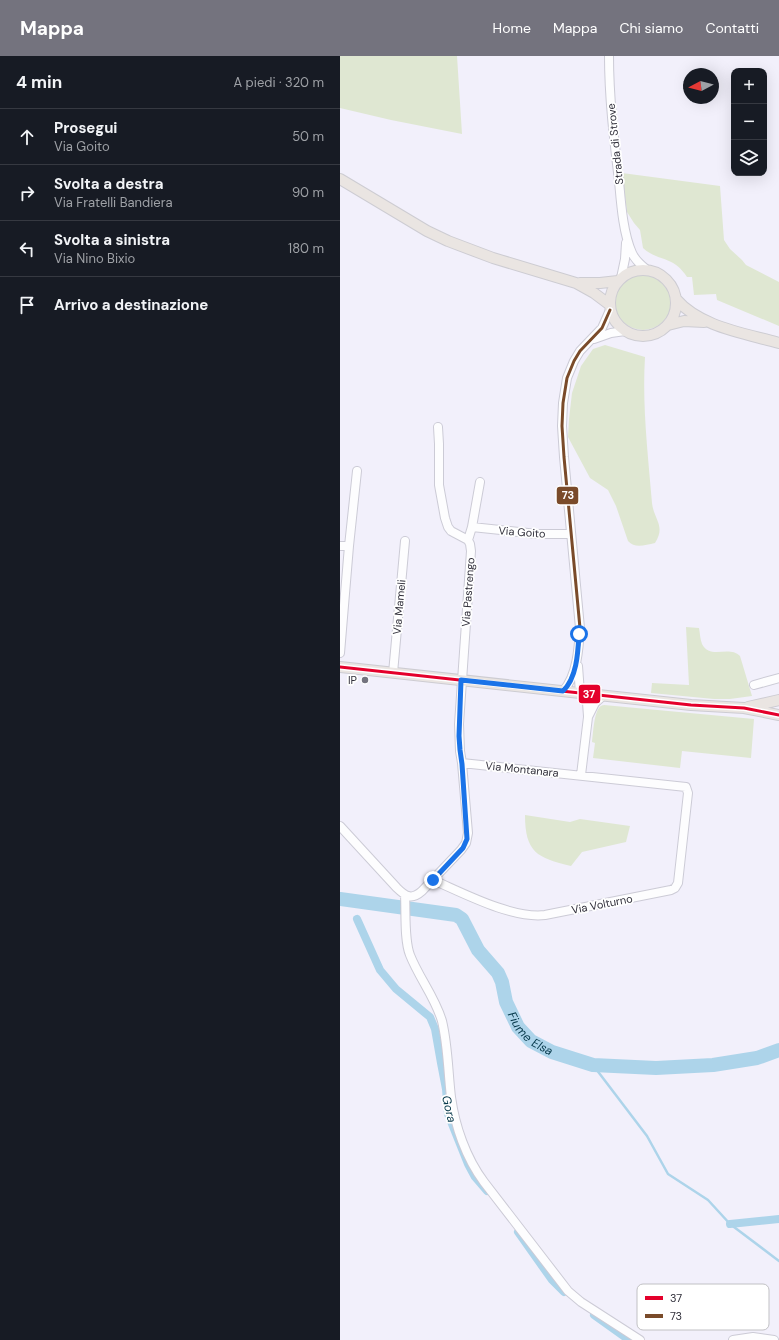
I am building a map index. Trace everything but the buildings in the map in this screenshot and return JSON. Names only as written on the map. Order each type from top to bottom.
[{"type":"main road","points":[[340,180],[448,242],[492,258],[576,283],[594,293],[610,307]]},
{"type":"main road","points":[[576,283],[600,283],[619,279],[630,272],[638,270],[646,269],[657,272],[666,278],[673,288],[676,299],[674,317],[661,331],[652,335],[634,335],[625,331],[614,319],[610,307],[612,292],[619,279]]},
{"type":"main road","points":[[676,299],[684,308],[707,322]]},
{"type":"main road","points":[[668,324],[684,321],[707,322],[779,343]]},
{"type":"main road","points":[[340,667],[710,707],[744,708],[779,715]]},
{"type":"main road","points":[[744,708],[779,700]]},
{"type":"street","name":"Strada di Strove","points":[[609,56],[615,152],[626,232],[632,252],[637,261],[646,269]]},
{"type":"street","name":"Strada di Strove","points":[[619,279],[625,259],[626,232]]},
{"type":"street","points":[[563,691],[571,680],[576,657],[580,625],[563,436],[563,402],[567,378],[572,365],[578,354],[602,328],[610,307]]},
{"type":"street","points":[[592,340],[606,334],[625,331]]},
{"type":"street","points":[[438,427],[439,489],[446,522],[451,531],[468,540]]},
{"type":"street","points":[[340,653],[357,472]]},
{"type":"street","name":"Via Pastrengo","points":[[405,895],[412,897],[416,896],[463,848],[467,839],[459,736],[461,680],[471,551],[468,540],[472,527],[480,482]]},
{"type":"street","name":"Via Goito","points":[[472,527],[537,534],[571,534]]},
{"type":"street","name":"Via Mameli","points":[[393,673],[405,541]]},
{"type":"street","points":[[340,546],[349,546]]},
{"type":"street","points":[[576,657],[580,693],[586,703],[588,716],[581,775]]},
{"type":"street","points":[[754,685],[779,678]]},
{"type":"street","points":[[588,716],[595,703],[603,696]]},
{"type":"street","name":"Via Montanara","points":[[462,764],[581,775],[683,786],[687,788]]},
{"type":"street","name":"Via Volturno","points":[[433,880],[507,910],[530,915],[544,915],[671,890],[678,884],[688,793],[687,788]]},
{"type":"street","points":[[340,826],[405,895],[410,955],[435,1000],[439,1012],[447,1049],[453,1106],[463,1140],[476,1171],[568,1291],[581,1302],[640,1340]]},
{"type":"street","points":[[733,1340],[753,1337],[774,1340]]},
{"type":"green space","points":[[340,56],[457,56],[462,134],[340,108]]},
{"type":"green space","points":[[622,173],[720,186],[724,240],[730,249],[746,265],[779,282],[779,326],[717,300],[716,294],[694,295],[692,277],[687,277],[676,265],[643,248],[640,230],[627,212]]},
{"type":"green space","points":[[643,274],[654,276],[663,282],[669,291],[671,302],[669,313],[663,322],[654,328],[643,330],[632,328],[623,322],[617,313],[615,302],[617,291],[623,282],[632,276]]},
{"type":"green space","points":[[605,345],[645,357],[644,394],[647,448],[652,503],[659,527],[658,537],[655,543],[637,546],[628,541],[616,506],[608,490],[590,478],[568,437],[572,393],[581,366],[593,349]]},
{"type":"green space","points":[[686,627],[699,628],[700,638],[705,649],[715,652],[736,653],[740,656],[752,696],[730,699],[714,699],[651,693],[652,683],[689,685]]},
{"type":"green space","points":[[604,705],[754,719],[751,758],[682,751],[680,768],[593,758],[595,743],[592,742],[595,719],[597,711]]},
{"type":"green space","points":[[525,815],[570,822],[580,819],[630,826],[626,842],[582,852],[571,866],[549,860],[535,851],[527,837]]},
{"type":"waterway","name":"Fiume Elsa","points":[[340,899],[456,915],[462,919],[478,950],[498,973],[502,982],[506,1002],[518,1027],[531,1041],[552,1052],[593,1065],[656,1068],[713,1065],[757,1058],[779,1050]]},
{"type":"waterway","name":"Gora","points":[[357,919],[380,970],[396,989],[430,1017],[435,1029],[446,1089],[448,1114],[468,1164],[475,1177],[487,1191]]},
{"type":"waterway","points":[[593,1065],[647,1136],[668,1174],[708,1200],[730,1224],[779,1261]]},
{"type":"waterway","points":[[730,1224],[779,1219]]},
{"type":"waterway","name":"Gora","points":[[518,1232],[552,1280],[564,1292]]},
{"type":"waterway","name":"Gora","points":[[594,1315],[629,1340]]},
{"type":"transit line","name":"73","points":[[563,691],[568,685],[574,670],[578,653],[580,628],[564,457],[562,426],[563,403],[567,378],[574,361],[580,351],[602,328],[610,310]]},
{"type":"transit line","name":"37","points":[[340,667],[691,705],[744,708],[779,715]]},
{"type":"place","name":"IP","points":[[365,680]]},
{"type":"route","points":[[433,880],[463,848],[466,843],[468,833],[459,736],[461,680],[563,691],[568,687],[572,677],[579,634]]}]
